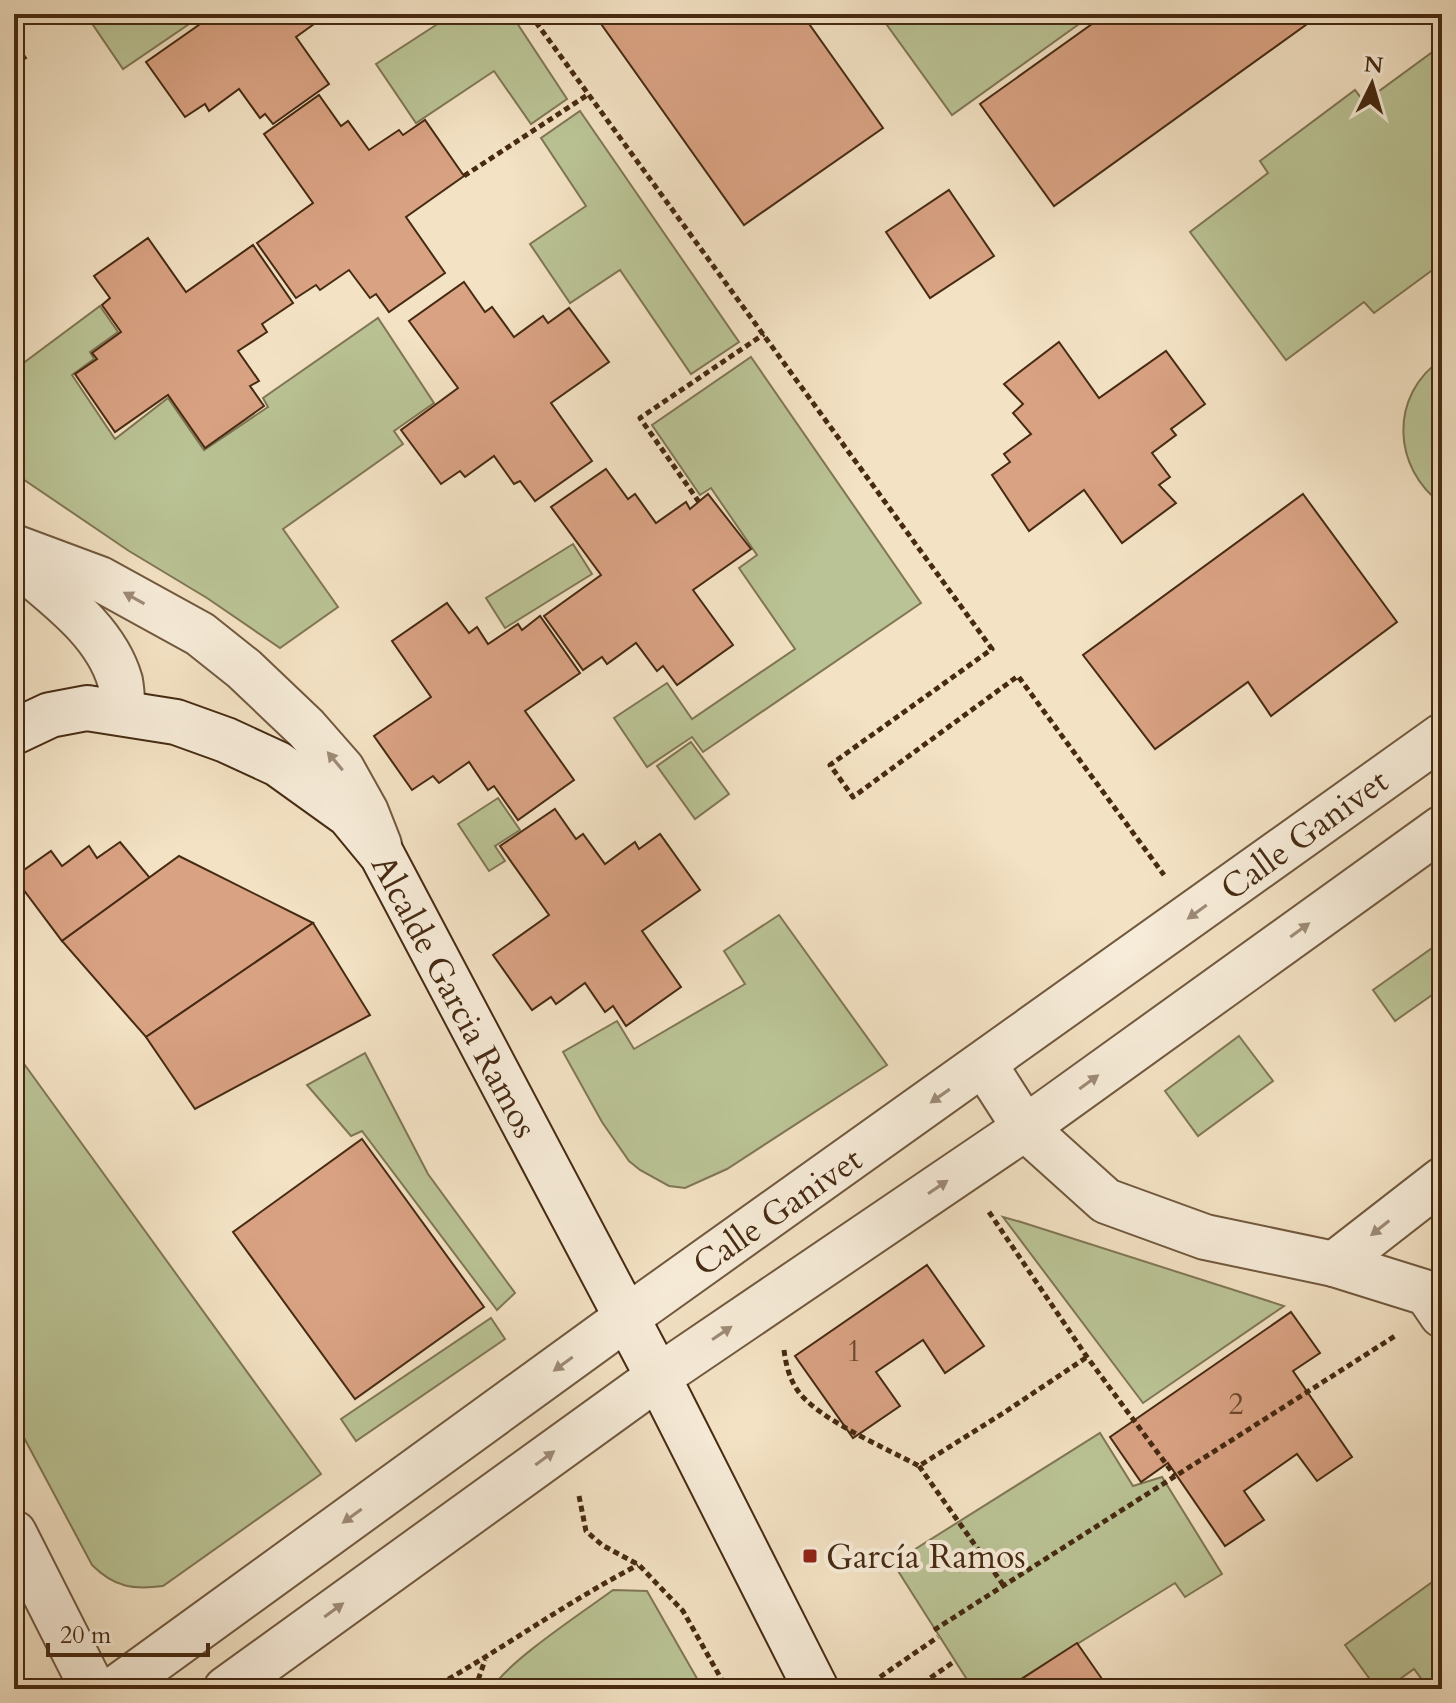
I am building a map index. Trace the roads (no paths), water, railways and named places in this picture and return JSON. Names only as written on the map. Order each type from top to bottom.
[{"type":"street","points":[[14,547],[100,579],[200,634],[244,669],[306,728],[342,769],[366,812],[382,855]]},
{"type":"street","points":[[14,560],[79,616],[104,648],[120,681],[123,712]]},
{"type":"street","name":"Alcalde Garcia Ramos","points":[[14,732],[50,715],[87,708],[176,722],[278,764],[349,815],[382,855],[658,1377],[816,1689]]},
{"type":"street","name":"Calle Ganivet","points":[[115,1689],[626,1318],[1442,736]]},
{"type":"street","name":"Calle Ganivet","points":[[226,1689],[658,1377],[1025,1128],[1442,828]]},
{"type":"street","points":[[984,1064],[1025,1128],[1106,1201],[1205,1237],[1334,1264],[1427,1293],[1442,1315]]},
{"type":"street","points":[[1334,1264],[1442,1180]]},
{"type":"street","points":[[14,1533],[93,1689]]},
{"type":"place","name":"García Ramos","points":[[810,1556]]}]
